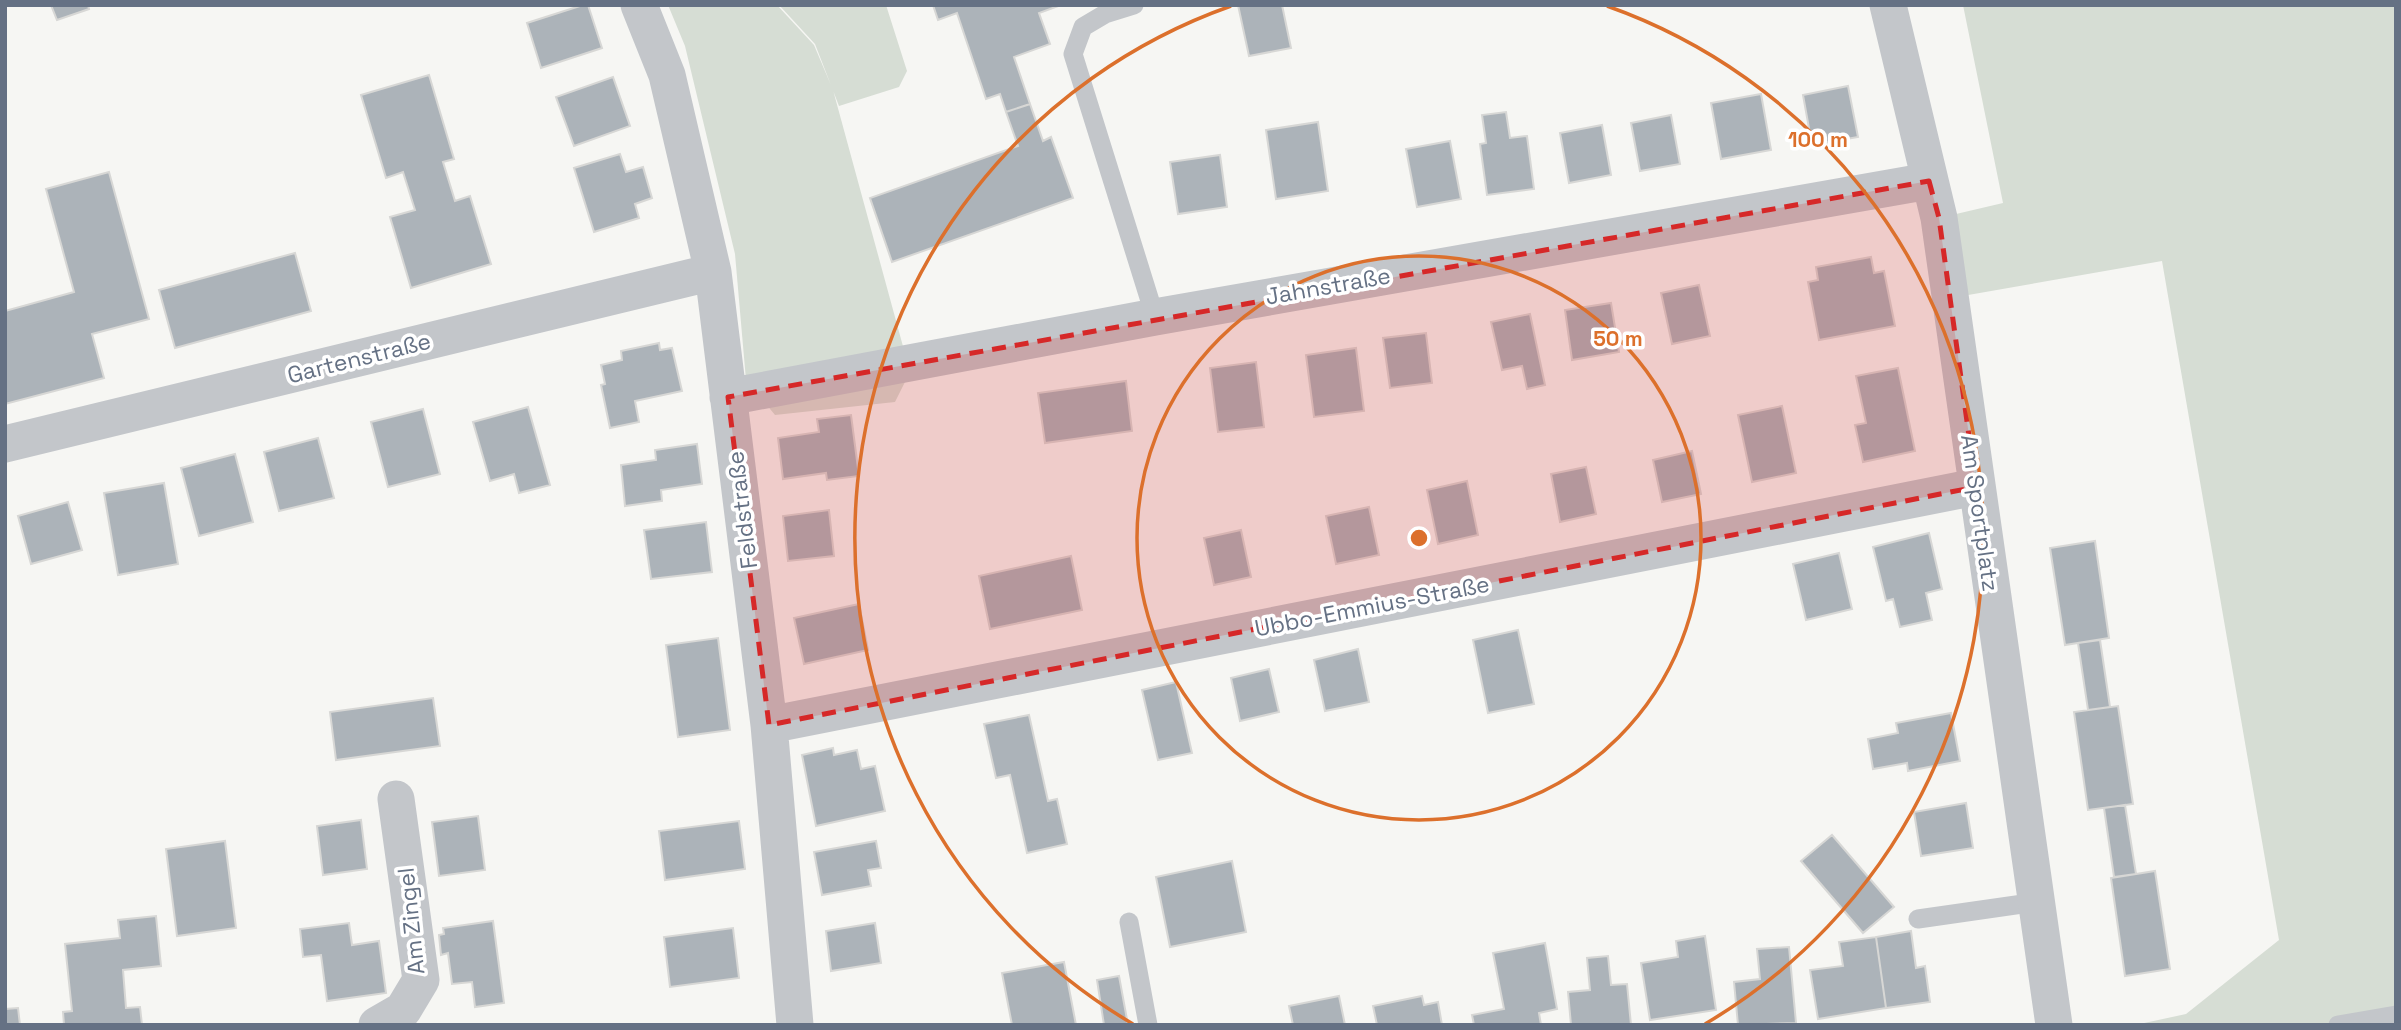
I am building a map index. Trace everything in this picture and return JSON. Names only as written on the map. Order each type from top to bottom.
[{"type":"street","name":"Feldstraße","points":[[639,5],[667,75],[713,272],[769,725],[795,1025]]},
{"type":"street","name":"Am Sportplatz","points":[[1888,5],[1939,218],[2054,1025]]},
{"type":"street","name":"Jahnstraße","points":[[729,397],[1155,317],[1929,181]]},
{"type":"street","name":"Gartenstraße","points":[[5,444],[713,272]]},
{"type":"street","name":"Ubbo-Emmius-Straße","points":[[769,725],[1976,487]]},
{"type":"street","name":"Am Zingel","points":[[376,1025],[403,1010],[421,980],[396,799]]},
{"type":"lane","points":[[1134,5],[1105,14],[1083,27],[1073,54],[1155,317]]},
{"type":"lane","points":[[1918,919],[2035,902]]},
{"type":"lane","points":[[1129,922],[1148,1025]]},
{"type":"lane","points":[[2338,1025],[2396,1015]]},
{"type":"highlighted area","points":[[1929,181],[1939,218],[1976,487],[769,725],[728,397]]},
{"type":"shaded area","points":[[668,5],[777,5],[814,45],[833,90],[910,372],[895,402],[775,415],[746,380],[735,254],[685,46]]},
{"type":"shaded area","points":[[779,5],[886,5],[907,71],[899,87],[839,106],[815,44]]},
{"type":"shaded area","points":[[1963,5],[2396,5],[2396,1025],[2135,1025],[2186,1014],[2279,940],[2162,261],[1951,298],[1939,218],[2003,203]]},
{"type":"building","points":[[51,5],[88,5],[89,9],[57,20]]},
{"type":"building","points":[[588,5],[602,48],[541,68],[527,23]]},
{"type":"building","points":[[933,5],[1061,5],[1039,13],[1050,44],[1014,57],[1030,104],[1006,112],[1000,94],[986,99],[957,13],[938,20]]},
{"type":"building","points":[[1238,5],[1282,5],[1291,48],[1249,56]]},
{"type":"building","points":[[429,75],[454,159],[443,162],[455,201],[470,196],[491,264],[411,288],[390,217],[415,210],[403,172],[386,178],[361,95]]},
{"type":"building","points":[[613,77],[630,126],[574,146],[556,97]]},
{"type":"building","points":[[1848,86],[1858,137],[1812,145],[1803,95]]},
{"type":"building","points":[[1761,94],[1771,150],[1721,159],[1711,103]]},
{"type":"building","points":[[1030,104],[1043,141],[1051,137],[1073,198],[892,262],[870,198],[1018,146],[1006,112]]},
{"type":"building","points":[[1506,112],[1510,138],[1527,136],[1534,189],[1487,195],[1480,144],[1486,143],[1482,115]]},
{"type":"building","points":[[1671,115],[1680,164],[1640,171],[1631,123]]},
{"type":"building","points":[[1318,122],[1328,191],[1276,199],[1266,130]]},
{"type":"building","points":[[1602,125],[1611,175],[1569,183],[1560,133]]},
{"type":"building","points":[[1450,141],[1461,199],[1417,207],[1406,149]]},
{"type":"building","points":[[620,154],[626,172],[643,167],[652,198],[635,204],[639,218],[594,232],[574,168]]},
{"type":"building","points":[[1220,155],[1227,207],[1178,214],[1170,162]]},
{"type":"building","points":[[109,172],[149,319],[92,334],[104,378],[5,404],[5,311],[74,292],[46,189]]},
{"type":"building","points":[[295,253],[311,311],[175,348],[159,290]]},
{"type":"building","points":[[1871,257],[1874,273],[1884,271],[1895,326],[1819,340],[1808,282],[1818,280],[1816,267]]},
{"type":"building","points":[[1699,285],[1710,336],[1672,344],[1661,293]]},
{"type":"building","points":[[1611,303],[1619,352],[1572,360],[1565,310]]},
{"type":"building","points":[[1530,314],[1545,385],[1527,389],[1522,366],[1502,370],[1491,322]]},
{"type":"building","points":[[1426,333],[1432,383],[1390,388],[1383,338]]},
{"type":"building","points":[[659,343],[660,350],[672,348],[682,391],[635,401],[639,422],[610,428],[601,385],[605,384],[601,365],[622,360],[621,351]]},
{"type":"building","points":[[1356,348],[1364,411],[1314,417],[1306,355]]},
{"type":"building","points":[[1256,362],[1264,427],[1218,432],[1210,368]]},
{"type":"building","points":[[1898,368],[1915,451],[1863,462],[1855,425],[1866,423],[1856,376]]},
{"type":"building","points":[[1126,381],[1132,431],[1045,443],[1038,393]]},
{"type":"building","points":[[1782,406],[1796,473],[1752,482],[1738,415]]},
{"type":"building","points":[[528,407],[550,485],[519,493],[514,474],[490,481],[473,422]]},
{"type":"building","points":[[423,409],[440,474],[388,487],[371,422]]},
{"type":"building","points":[[851,415],[859,476],[827,480],[826,473],[783,479],[778,438],[819,432],[817,419]]},
{"type":"building","points":[[318,438],[334,498],[279,511],[264,452]]},
{"type":"building","points":[[697,444],[702,484],[661,490],[662,501],[625,506],[621,465],[656,460],[655,450]]},
{"type":"building","points":[[1692,451],[1701,494],[1662,502],[1653,460]]},
{"type":"building","points":[[235,454],[253,522],[199,536],[181,468]]},
{"type":"building","points":[[1586,467],[1596,514],[1560,522],[1551,474]]},
{"type":"building","points":[[1467,481],[1478,535],[1438,544],[1427,490]]},
{"type":"building","points":[[164,483],[178,564],[118,575],[104,493]]},
{"type":"building","points":[[68,502],[82,550],[31,564],[18,516]]},
{"type":"building","points":[[1369,507],[1379,555],[1336,564],[1326,516]]},
{"type":"building","points":[[829,510],[834,556],[788,561],[783,516]]},
{"type":"building","points":[[706,522],[712,572],[651,579],[644,530]]},
{"type":"building","points":[[1241,530],[1251,577],[1214,585],[1204,538]]},
{"type":"building","points":[[1929,533],[1942,589],[1926,593],[1932,620],[1900,627],[1893,599],[1886,601],[1873,547]]},
{"type":"building","points":[[2095,541],[2109,638],[2065,645],[2050,548]]},
{"type":"building","points":[[1839,553],[1852,609],[1806,620],[1793,564]]},
{"type":"building","points":[[1071,556],[1082,610],[990,629],[979,576]]},
{"type":"building","points":[[859,604],[868,650],[804,664],[794,618]]},
{"type":"building","points":[[1518,630],[1534,704],[1488,713],[1473,640]]},
{"type":"building","points":[[718,638],[730,730],[678,737],[666,645]]},
{"type":"building","points":[[2100,640],[2110,707],[2088,710],[2078,643]]},
{"type":"building","points":[[1358,649],[1369,702],[1325,711],[1314,660]]},
{"type":"building","points":[[1269,669],[1279,712],[1240,721],[1231,678]]},
{"type":"building","points":[[1176,682],[1192,753],[1158,760],[1142,690]]},
{"type":"building","points":[[433,698],[440,746],[336,760],[330,712]]},
{"type":"building","points":[[2118,706],[2133,804],[2088,810],[2074,712]]},
{"type":"building","points":[[1951,713],[1960,761],[1908,771],[1907,763],[1873,769],[1868,739],[1898,733],[1896,723]]},
{"type":"building","points":[[1029,715],[1048,801],[1057,799],[1067,844],[1027,853],[1010,775],[996,778],[984,724]]},
{"type":"building","points":[[833,748],[834,755],[857,750],[861,769],[875,766],[885,811],[816,826],[802,755]]},
{"type":"building","points":[[1966,803],[1973,848],[1921,856],[1914,812]]},
{"type":"building","points":[[2125,805],[2136,874],[2114,877],[2104,808]]},
{"type":"building","points":[[478,816],[485,870],[439,876],[432,822]]},
{"type":"building","points":[[361,820],[367,869],[323,875],[317,826]]},
{"type":"building","points":[[739,821],[745,869],[665,880],[659,831]]},
{"type":"building","points":[[1832,835],[1894,907],[1863,933],[1801,861]]},
{"type":"building","points":[[225,841],[236,928],[177,936],[166,849]]},
{"type":"building","points":[[876,841],[881,868],[868,870],[871,886],[822,895],[814,852]]},
{"type":"building","points":[[1232,861],[1246,932],[1170,947],[1156,877]]},
{"type":"building","points":[[2155,871],[2170,969],[2125,976],[2111,878]]},
{"type":"building","points":[[156,916],[161,966],[123,970],[126,1008],[140,1007],[142,1025],[64,1025],[63,1012],[72,1011],[65,944],[120,938],[118,920]]},
{"type":"building","points":[[493,921],[504,1003],[475,1007],[472,982],[452,984],[448,953],[441,955],[439,935],[444,934],[443,928]]},
{"type":"building","points":[[349,923],[352,945],[379,941],[386,993],[327,1001],[321,955],[303,957],[300,929]]},
{"type":"building","points":[[875,923],[881,963],[831,971],[826,931]]},
{"type":"building","points":[[733,928],[739,978],[670,987],[664,937]]},
{"type":"building","points":[[1911,931],[1916,968],[1925,966],[1930,1002],[1886,1008],[1876,937]]},
{"type":"building","points":[[1705,936],[1716,1010],[1650,1020],[1641,963],[1678,957],[1676,941]]},
{"type":"building","points":[[1876,937],[1886,1008],[1818,1019],[1810,970],[1843,966],[1839,942]]},
{"type":"building","points":[[1545,943],[1557,1009],[1539,1013],[1541,1025],[1474,1025],[1472,1015],[1504,1009],[1493,953]]},
{"type":"building","points":[[1789,947],[1796,1023],[1738,1025],[1734,982],[1760,979],[1757,949]]},
{"type":"building","points":[[1608,956],[1611,985],[1627,984],[1631,1025],[1571,1025],[1568,992],[1590,990],[1587,958]]},
{"type":"building","points":[[1064,962],[1076,1025],[1012,1025],[1002,973]]},
{"type":"building","points":[[1119,976],[1128,1025],[1104,1025],[1097,980]]},
{"type":"building","points":[[1339,996],[1345,1025],[1293,1025],[1289,1006]]},
{"type":"building","points":[[1422,996],[1424,1005],[1438,1002],[1442,1025],[1377,1025],[1373,1006]]},
{"type":"building","points":[[18,1008],[20,1025],[5,1025],[5,1009]]}]
